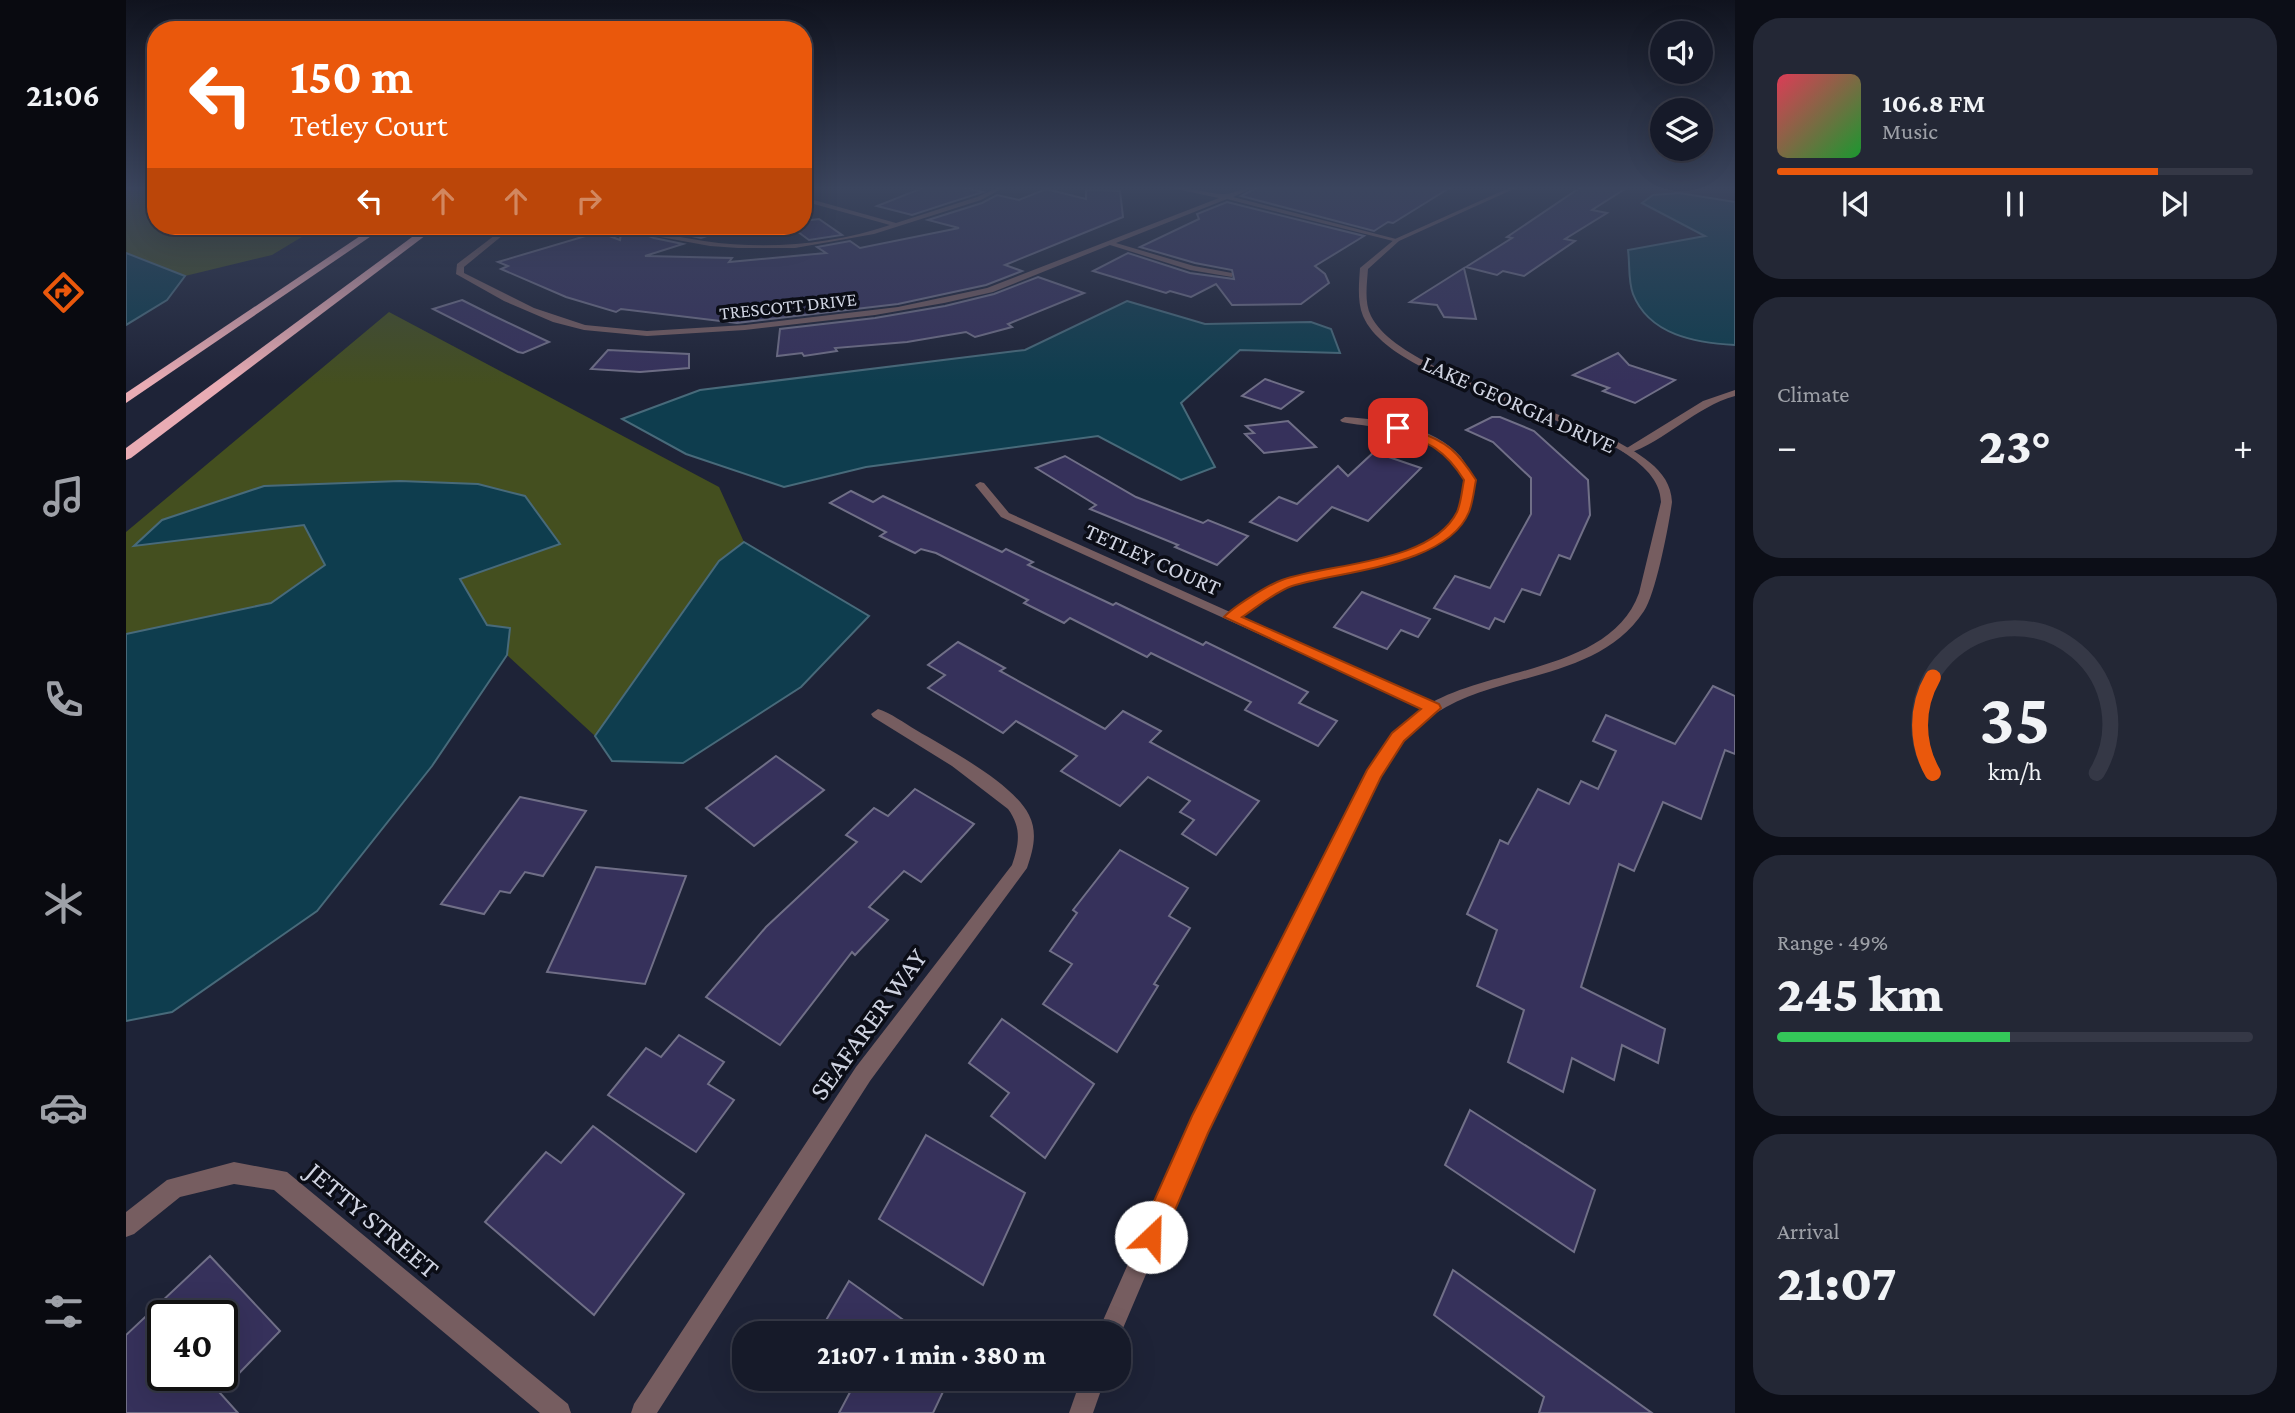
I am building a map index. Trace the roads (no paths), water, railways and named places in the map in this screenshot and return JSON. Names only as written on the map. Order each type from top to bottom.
[{"type":"highway","points":[[126,398],[341,253]]},
{"type":"highway","points":[[126,455],[397,253]]},
{"type":"street","name":"TRESCOTT DRIVE","points":[[476,253],[460,265],[460,274],[557,320],[619,332],[682,333],[901,309],[954,300],[990,290],[1084,253]]},
{"type":"street","points":[[1142,253],[1193,268],[1229,275]]},
{"type":"street","name":"LAKE GEORGIA DRIVE","points":[[1115,1321],[1200,1124],[1373,774],[1398,737],[1433,708],[1485,685],[1579,657],[1615,638],[1640,608],[1668,499],[1658,476],[1627,451],[1586,431],[1445,374],[1401,350],[1370,323],[1363,296],[1364,268],[1382,253]]},
{"type":"street","points":[[1627,451],[1657,437],[1695,410],[1735,393]]},
{"type":"street","points":[[1231,617],[1286,583],[1343,572],[1415,552],[1445,534],[1463,513],[1470,480],[1455,457],[1434,441],[1380,421],[1345,420]]},
{"type":"street","name":"TETLEY COURT","points":[[980,485],[1005,515],[1433,708]]},
{"type":"street","name":"SEAFARER WAY","points":[[643,1413],[863,1074],[1018,868],[1028,841],[1022,816],[1004,793],[878,714]]},
{"type":"street","name":"JETTY STREET","points":[[126,1226],[175,1188],[234,1173],[279,1180],[559,1413]]},
{"type":"street","points":[[1081,1413],[1089,1391]]},
{"type":"water","points":[[126,253],[185,276],[167,300],[126,325]]},
{"type":"water","points":[[1628,253],[1735,253],[1735,345],[1690,339],[1662,328],[1640,308],[1631,289]]},
{"type":"water","points":[[1127,301],[1205,324],[1311,322],[1331,329],[1340,353],[1240,350],[1181,403],[1215,467],[1181,480],[1098,436],[866,467],[784,487],[686,454],[622,419],[700,390],[1025,350]]},
{"type":"water","points":[[400,481],[478,484],[525,496],[560,544],[460,579],[487,625],[510,628],[507,655],[432,766],[317,911],[172,1012],[126,1021],[126,634],[271,603],[325,565],[304,525],[134,546],[162,520],[264,486]]},
{"type":"water","points":[[744,542],[869,616],[801,687],[683,763],[612,761],[595,736],[719,561]]}]
